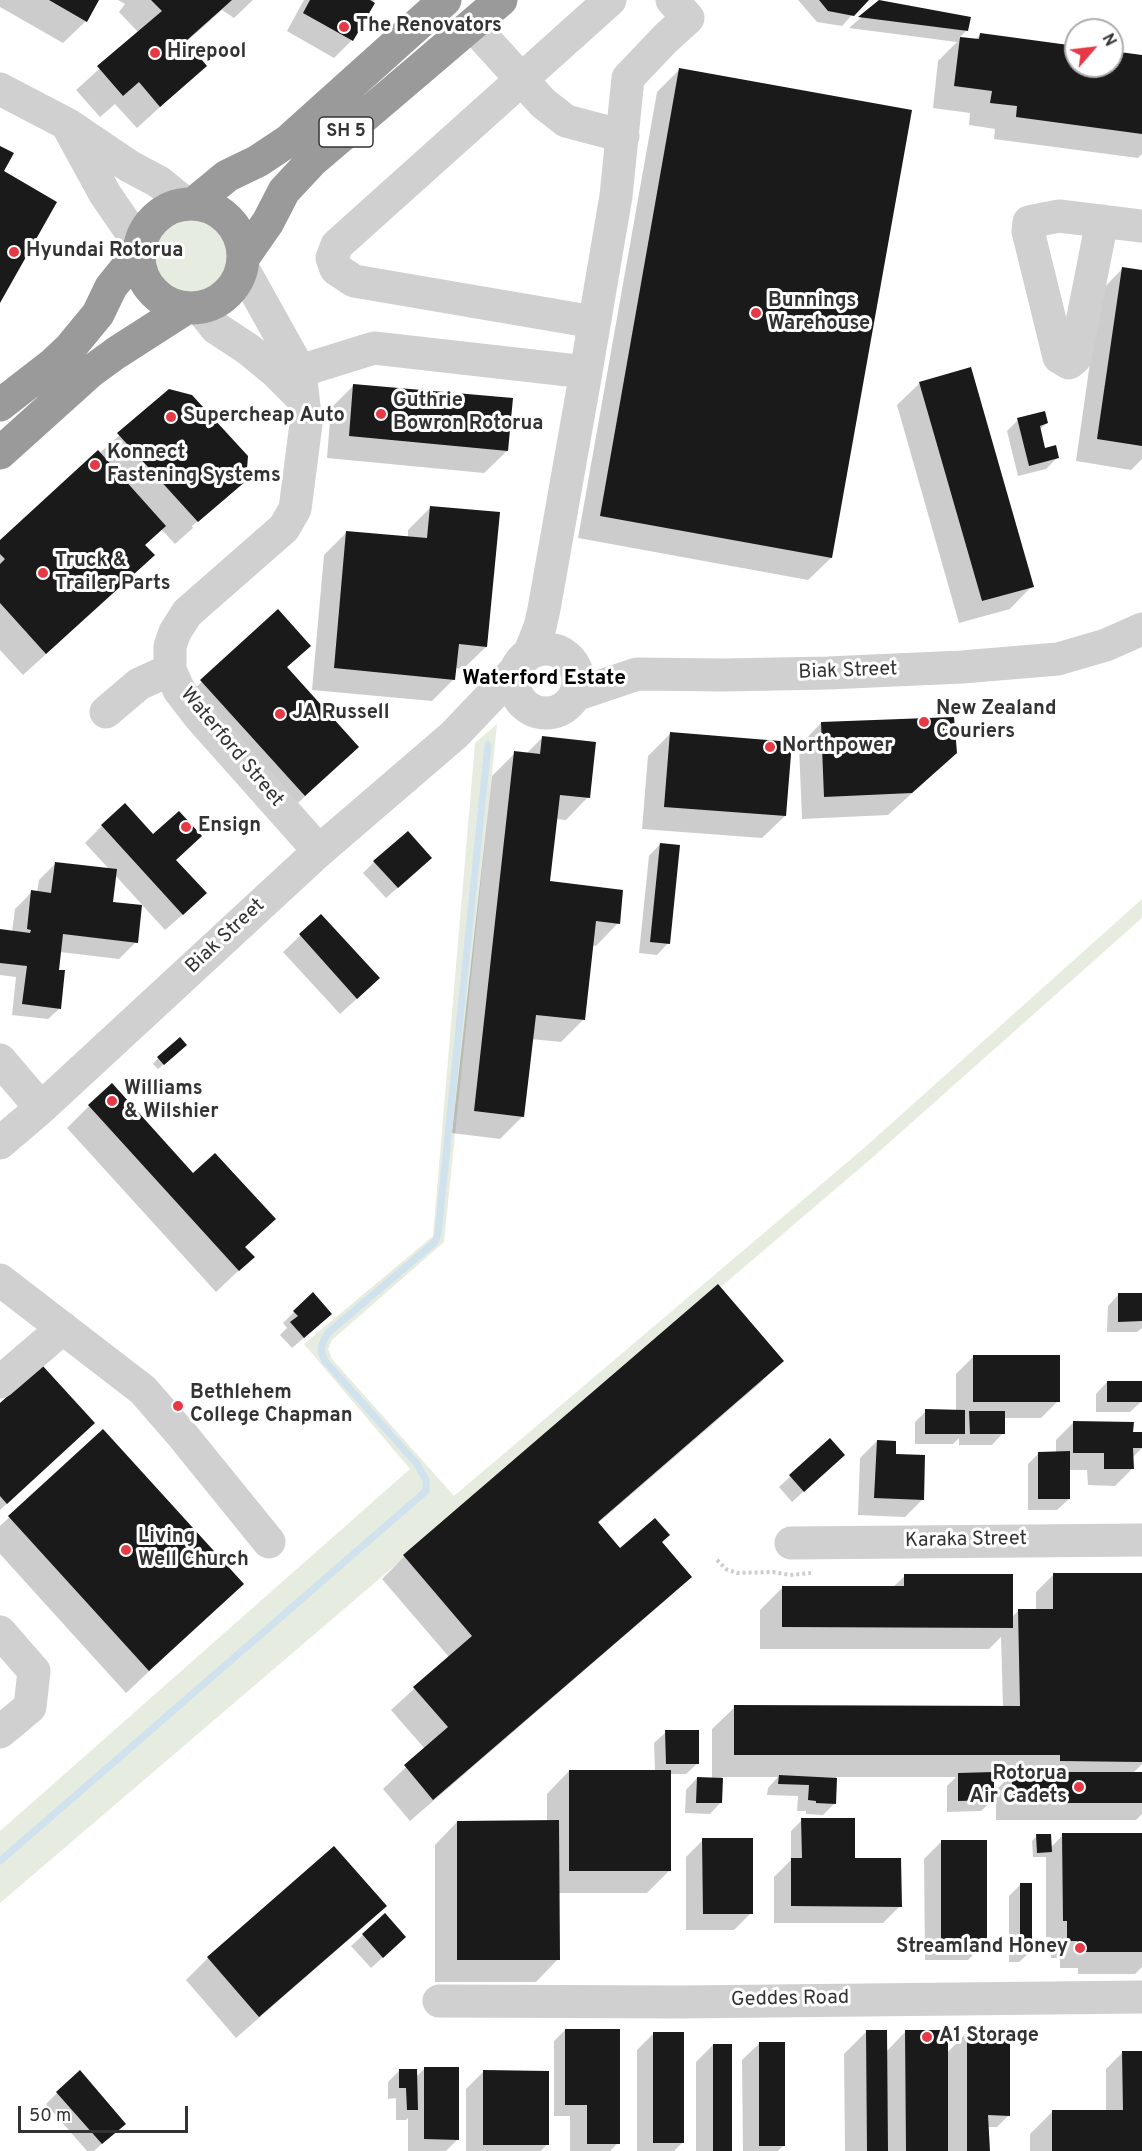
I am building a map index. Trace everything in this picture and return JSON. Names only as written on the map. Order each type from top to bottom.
[{"type":"highway","name":"SH 5","points":[[0,405],[70,348],[98,314],[111,287],[140,248],[145,233],[161,213],[173,207],[189,204],[227,176],[258,161],[288,141],[445,0]]},
{"type":"highway","name":"SH 5","points":[[0,453],[90,372],[117,352],[193,308],[212,304],[222,298],[238,279],[243,263],[284,191],[312,161],[501,0]]},
{"type":"highway","points":[[189,204],[215,210],[233,225],[239,235],[243,263]]},
{"type":"highway","points":[[140,248],[140,264],[144,278],[151,289],[167,302],[193,308]]},
{"type":"street","points":[[594,322],[354,281],[336,269],[332,258],[337,245],[610,0]]},
{"type":"street","points":[[541,652],[578,676],[575,695],[565,707],[551,713],[535,711],[524,704],[514,688],[541,652],[585,372],[616,196],[628,78],[688,18],[672,0]]},
{"type":"street","points":[[472,25],[543,103],[566,121],[623,136]]},
{"type":"street","points":[[0,89],[67,124],[129,166],[159,182],[189,204]]},
{"type":"street","points":[[67,124],[105,194],[140,248]]},
{"type":"street","points":[[1102,221],[1142,226]]},
{"type":"street","name":"Waterford Street","points":[[243,263],[301,384],[306,424],[295,509],[284,528],[187,614],[170,646],[170,670],[179,690],[199,716],[319,851]]},
{"type":"street","points":[[193,308],[276,372],[301,384],[374,348],[585,372]]},
{"type":"street","name":"Biak Street","points":[[0,1143],[41,1108],[319,851],[454,735],[541,652],[614,666],[638,674],[828,673],[962,667],[1058,659],[1106,645],[1142,629]]},
{"type":"street","points":[[106,712],[139,684],[170,670]]},
{"type":"street","name":"Biak Street","points":[[575,695],[638,674]]},
{"type":"street","name":"Biak Street","points":[[454,735],[524,704]]},
{"type":"street","points":[[0,1060],[41,1108]]},
{"type":"street","points":[[6,1294],[63,1328],[143,1390],[269,1542]]},
{"type":"street","points":[[0,1382],[63,1328]]},
{"type":"street","name":"Karaka Street","points":[[791,1543],[1142,1540]]},
{"type":"street","points":[[0,1632],[34,1671],[30,1707],[0,1732]]},
{"type":"street","name":"Geddes Road","points":[[439,2001],[680,2002],[1142,1997]]},
{"type":"shaded area","points":[[189,215],[204,218],[217,227],[226,240],[229,255],[226,270],[217,283],[204,292],[189,295],[174,292],[161,283],[152,270],[149,255],[152,240],[161,227],[174,218]]},
{"type":"shaded area","points":[[497,724],[444,1242],[332,1340],[328,1349],[332,1359],[454,1496],[864,1148],[1142,899],[1142,918],[873,1157],[0,1903],[0,1831],[410,1469],[304,1344],[433,1236],[475,743]]},
{"type":"building","points":[[49,0],[99,0],[87,22]]},
{"type":"building","name":"Hirepool","points":[[151,0],[232,0],[186,41],[207,66],[160,107],[139,82],[123,96],[97,66],[162,11]]},
{"type":"building","name":"The Renovators","points":[[310,0],[370,0],[375,3],[353,41],[303,13]]},
{"type":"building","points":[[819,0],[869,0],[854,16],[828,11]]},
{"type":"building","points":[[879,0],[971,17],[968,31],[858,17]]},
{"type":"building","points":[[980,33],[1064,44],[1064,78],[1124,78],[1124,53],[1142,55],[1142,134],[1016,117],[1017,106],[990,103],[992,91],[954,86],[960,37],[979,39]]},
{"type":"building","name":"Bunnings Warehouse","points":[[679,68],[912,110],[832,558],[600,516]]},
{"type":"building","name":"Hyundai Rotorua","points":[[0,146],[14,153],[4,171],[57,202],[0,303]]},
{"type":"building","points":[[1122,267],[1142,270],[1142,446],[1097,439]]},
{"type":"building","points":[[971,367],[1034,587],[982,601],[919,382]]},
{"type":"building","points":[[353,384],[513,398],[508,451],[349,436]]},
{"type":"building","points":[[169,389],[192,395],[248,456],[246,481],[198,522],[117,433]]},
{"type":"building","points":[[1045,411],[1048,423],[1040,426],[1045,448],[1056,445],[1059,458],[1029,466],[1017,418]]},
{"type":"building","points":[[98,450],[166,526],[145,545],[155,555],[46,654],[0,603],[0,564],[5,559],[0,554],[0,540]]},
{"type":"building","points":[[430,506],[500,512],[487,647],[459,644],[455,680],[334,668],[346,531],[427,538]]},
{"type":"building","name":"JA Russell","points":[[278,609],[311,646],[287,667],[359,747],[305,796],[200,680]]},
{"type":"building","points":[[954,717],[957,753],[912,793],[824,797],[821,722]]},
{"type":"building","points":[[670,732],[792,742],[786,816],[664,807]]},
{"type":"building","points":[[542,736],[596,742],[590,798],[560,795],[550,881],[623,890],[620,924],[596,921],[585,1020],[536,1015],[524,1117],[474,1111],[514,751],[540,754]]},
{"type":"building","points":[[125,803],[153,834],[179,811],[202,836],[176,860],[207,893],[183,915],[101,825]]},
{"type":"building","points":[[408,831],[432,858],[398,888],[373,861]]},
{"type":"building","points":[[660,843],[680,845],[670,944],[650,942]]},
{"type":"building","points":[[55,862],[117,869],[113,902],[142,905],[138,943],[63,934],[59,970],[65,970],[61,1009],[22,1004],[27,966],[0,963],[0,929],[30,933],[31,930],[27,929],[31,890],[51,893]]},
{"type":"building","points":[[321,914],[380,978],[357,999],[299,934]]},
{"type":"building","points":[[180,1037],[187,1045],[164,1065],[157,1057]]},
{"type":"building","points":[[112,1083],[193,1173],[215,1153],[276,1219],[245,1247],[255,1257],[239,1271],[88,1105]]},
{"type":"building","points":[[718,1284],[784,1361],[598,1522],[620,1548],[655,1518],[670,1535],[662,1542],[692,1577],[433,1800],[404,1765],[448,1727],[413,1687],[472,1636],[403,1555]]},
{"type":"building","points":[[313,1292],[332,1314],[304,1338],[290,1322],[298,1316],[293,1311]]},
{"type":"building","points":[[1118,1293],[1142,1293],[1142,1321],[1118,1322]]},
{"type":"building","points":[[973,1355],[1060,1355],[1060,1402],[973,1402]]},
{"type":"building","points":[[42,1365],[95,1423],[7,1504],[0,1496],[0,1403]]},
{"type":"building","points":[[1107,1381],[1142,1381],[1142,1402],[1107,1402]]},
{"type":"building","points":[[925,1409],[965,1410],[965,1434],[925,1434]]},
{"type":"building","points":[[969,1411],[1005,1411],[1005,1434],[970,1434]]},
{"type":"building","points":[[1073,1421],[1134,1422],[1133,1432],[1142,1432],[1142,1448],[1133,1448],[1134,1469],[1104,1469],[1104,1453],[1073,1453]]},
{"type":"building","name":"Living Well Church","points":[[103,1429],[244,1584],[149,1671],[8,1516]]},
{"type":"building","points":[[830,1438],[845,1455],[804,1492],[789,1475]]},
{"type":"building","points":[[877,1440],[896,1441],[896,1454],[925,1455],[924,1500],[874,1498]]},
{"type":"building","points":[[1070,1451],[1070,1499],[1038,1499],[1038,1452]]},
{"type":"building","points":[[1053,1573],[1142,1573],[1142,1762],[1060,1761],[1060,1755],[734,1755],[734,1705],[1020,1706],[1018,1609],[1053,1609]]},
{"type":"building","points":[[904,1574],[1013,1574],[1013,1628],[782,1627],[782,1586],[904,1586]]},
{"type":"building","points":[[665,1730],[699,1730],[699,1764],[666,1764]]},
{"type":"building","points":[[569,1770],[671,1770],[671,1871],[569,1871]]},
{"type":"building","points":[[994,1772],[994,1800],[958,1801],[958,1773]]},
{"type":"building","points":[[1012,1772],[1142,1772],[1142,1803],[1012,1803]]},
{"type":"building","points":[[779,1775],[837,1778],[836,1804],[816,1803],[816,1801],[808,1800],[809,1785],[778,1784]]},
{"type":"building","points":[[697,1777],[723,1778],[722,1803],[696,1803]]},
{"type":"building","points":[[801,1818],[855,1818],[855,1858],[901,1858],[902,1907],[791,1906],[791,1858],[802,1858]]},
{"type":"building","points":[[559,1820],[560,1960],[457,1960],[457,1821]]},
{"type":"building","points":[[1062,1833],[1142,1833],[1142,1952],[1077,1952],[1077,1941],[1067,1941],[1067,1921],[1063,1921]]},
{"type":"building","points":[[1036,1834],[1051,1834],[1052,1852],[1037,1853]]},
{"type":"building","points":[[702,1838],[753,1838],[753,1914],[703,1914]]},
{"type":"building","points":[[941,1840],[987,1840],[987,1944],[941,1944]]},
{"type":"building","points":[[334,1846],[387,1906],[259,2017],[207,1957]]},
{"type":"building","points":[[1020,1883],[1032,1883],[1032,1951],[1020,1951]]},
{"type":"building","points":[[385,1913],[406,1937],[383,1958],[362,1934]]},
{"type":"building","points":[[565,2029],[620,2029],[620,2144],[587,2144],[587,2105],[565,2105]]},
{"type":"building","points":[[1010,2029],[1010,2116],[988,2115],[990,2151],[967,2151],[967,2030]]},
{"type":"building","points":[[866,2030],[887,2030],[888,2151],[867,2151]]},
{"type":"building","points":[[905,2030],[948,2030],[948,2151],[906,2151]]},
{"type":"building","points":[[653,2032],[684,2032],[684,2143],[653,2143]]},
{"type":"building","points":[[759,2042],[785,2042],[785,2146],[759,2146]]},
{"type":"building","points":[[713,2044],[732,2044],[732,2151],[713,2151]]},
{"type":"building","points":[[1122,2051],[1142,2051],[1142,2151],[1052,2151],[1052,2110],[1123,2110]]},
{"type":"building","points":[[424,2067],[459,2067],[459,2140],[424,2139]]},
{"type":"building","points":[[399,2069],[417,2069],[418,2110],[407,2110],[406,2088],[399,2088]]},
{"type":"building","points":[[80,2070],[126,2124],[102,2144],[56,2092]]},
{"type":"building","points":[[483,2070],[549,2071],[549,2145],[483,2145]]},
{"type":"waterway","points":[[0,1861],[426,1491],[426,1480],[417,1464],[325,1361],[322,1347],[328,1333],[435,1242],[438,1234],[488,745]]},
{"type":"place","name":"The Renovators","points":[[344,27]]},
{"type":"place","name":"Hirepool","points":[[155,53]]},
{"type":"place","name":"Hyundai Rotorua","points":[[14,252]]},
{"type":"place","name":"Bunnings Warehouse","points":[[756,313]]},
{"type":"place","name":"Guthrie Bowron Rotorua","points":[[381,414]]},
{"type":"place","name":"Supercheap Auto","points":[[171,417]]},
{"type":"place","name":"Konnect Fastening Systems","points":[[95,465]]},
{"type":"place","name":"Truck & Trailer Parts","points":[[43,573]]},
{"type":"place","name":"JA Russell","points":[[280,714]]},
{"type":"place","name":"New Zealand Couriers","points":[[924,722]]},
{"type":"place","name":"Northpower","points":[[770,747]]},
{"type":"place","name":"Ensign","points":[[186,827]]},
{"type":"place","name":"Williams & Wilshier","points":[[112,1101]]},
{"type":"place","name":"Bethlehem College Chapman","points":[[178,1406]]},
{"type":"place","name":"Living Well Church","points":[[126,1550]]},
{"type":"place","name":"Rotorua Air Cadets","points":[[1079,1787]]},
{"type":"place","name":"Streamland Honey","points":[[1080,1948]]},
{"type":"place","name":"A1 Storage","points":[[927,2037]]},
{"type":"district","name":"Waterford Estate","points":[[544,680]]}]
